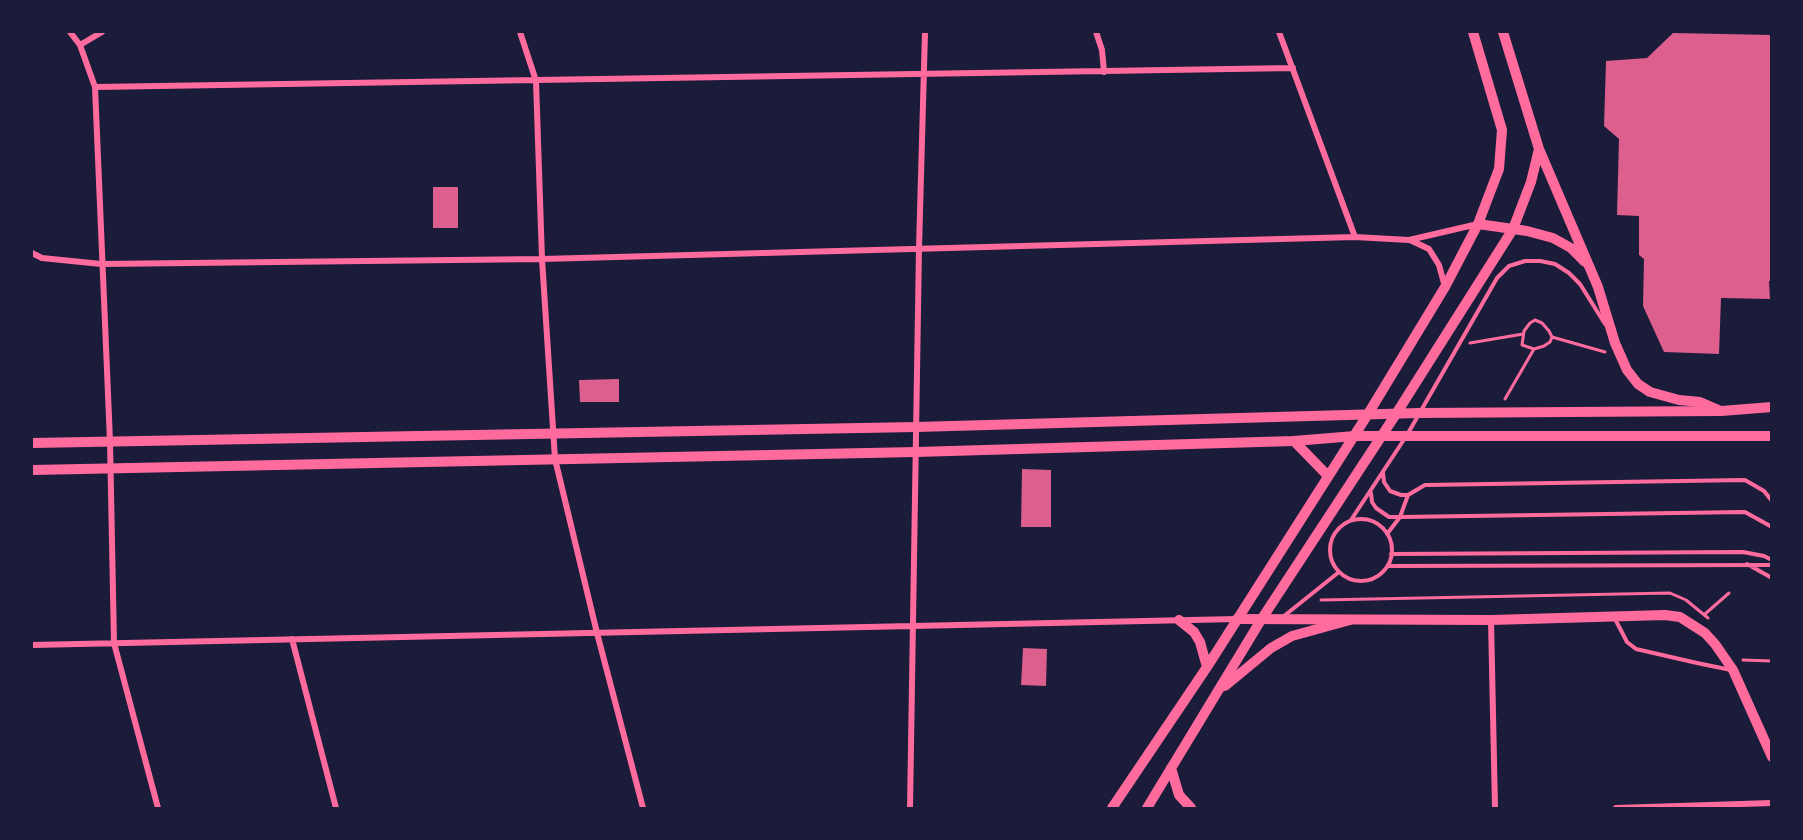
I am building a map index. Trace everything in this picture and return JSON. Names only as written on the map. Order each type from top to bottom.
[{"type":"main road","points":[[1112,808],[1207,667],[1368,414],[1445,286],[1478,224],[1499,169],[1502,129],[1473,32]]},
{"type":"main road","points":[[1504,33],[1539,148],[1598,286],[1615,343],[1627,370],[1638,384],[1650,392],[1679,400],[1700,402],[1721,411]]},
{"type":"main road","points":[[1147,808],[1261,620],[1382,436],[1513,229],[1531,182],[1539,148]]},
{"type":"main road","points":[[1478,224],[1527,231],[1553,238],[1571,248],[1589,265]]},
{"type":"main road","points":[[32,443],[916,427],[1419,413],[1721,411],[1772,407]]},
{"type":"main road","points":[[32,470],[916,452],[1294,441],[1354,436],[1772,436]]},
{"type":"main road","points":[[1294,441],[1328,476]]},
{"type":"main road","points":[[1237,620],[1491,620],[1665,615],[1680,617],[1705,633],[1733,670],[1772,757]]},
{"type":"main road","points":[[1179,620],[1194,632],[1200,642],[1207,667]]},
{"type":"main road","points":[[1217,692],[1271,648],[1292,636],[1350,620]]},
{"type":"main road","points":[[1171,768],[1179,795],[1191,808]]},
{"type":"street","points":[[70,32],[80,45],[95,87],[111,469],[114,643],[158,808]]},
{"type":"street","points":[[80,45],[102,32]]},
{"type":"street","points":[[520,32],[536,81],[542,258],[555,459],[597,633],[643,808]]},
{"type":"street","points":[[910,808],[919,248],[925,32]]},
{"type":"street","points":[[1096,32],[1102,50],[1104,72]]},
{"type":"street","points":[[1280,32],[1355,237]]},
{"type":"street","points":[[95,87],[1293,68]]},
{"type":"street","points":[[32,253],[42,258],[101,264],[542,258],[1355,237],[1409,240],[1478,224]]},
{"type":"street","points":[[1409,240],[1429,249],[1439,265],[1445,286]]},
{"type":"street","points":[[32,645],[1237,620]]},
{"type":"street","points":[[1491,620],[1495,808]]},
{"type":"street","points":[[292,639],[336,808]]},
{"type":"street","points":[[1616,808],[1772,803]]},
{"type":"lane","points":[[1351,520],[1407,435],[1497,278],[1509,266],[1525,261],[1540,261],[1555,264],[1569,273],[1592,301],[1615,343]]},
{"type":"lane","points":[[1383,472],[1384,482],[1390,491],[1401,495],[1408,495],[1425,485],[1745,480],[1764,490],[1772,501]]},
{"type":"lane","points":[[1371,492],[1372,502],[1376,508],[1389,517],[1745,512],[1772,526]]},
{"type":"lane","points":[[1387,534],[1400,517],[1408,495]]},
{"type":"lane","points":[[1351,520],[1372,521],[1381,526],[1387,534],[1391,544],[1388,566],[1375,577],[1356,581],[1347,578],[1333,564],[1330,543],[1342,525],[1351,520]]},
{"type":"lane","points":[[1391,554],[1743,552],[1772,560]]},
{"type":"lane","points":[[1746,564],[1772,578]]},
{"type":"lane","points":[[1388,566],[1772,565]]},
{"type":"lane","points":[[1279,620],[1339,572]]},
{"type":"lane","points":[[1614,616],[1627,642],[1636,649],[1733,670]]},
{"type":"path","points":[[1552,337],[1548,344],[1534,349],[1522,345],[1524,334],[1530,323],[1535,320],[1545,326],[1552,337],[1621,356]]},
{"type":"path","points":[[1459,344],[1524,334]]},
{"type":"path","points":[[1504,399],[1534,349]]},
{"type":"path","points":[[1304,600],[1670,592],[1686,600],[1711,621]]},
{"type":"path","points":[[1705,614],[1729,593]]},
{"type":"path","points":[[1742,660],[1772,661]]},
{"type":"building","points":[[1673,33],[1772,35],[1772,281],[1769,281],[1770,299],[1721,298],[1719,354],[1664,352],[1643,306],[1644,259],[1639,255],[1639,216],[1617,215],[1619,139],[1604,126],[1606,61],[1647,58]]},
{"type":"building","points":[[433,187],[458,187],[458,228],[433,228]]},
{"type":"building","points":[[619,379],[619,402],[580,402],[579,380]]},
{"type":"building","points":[[1022,469],[1051,470],[1051,527],[1021,527]]},
{"type":"building","points":[[1023,648],[1047,649],[1046,686],[1021,685]]}]
